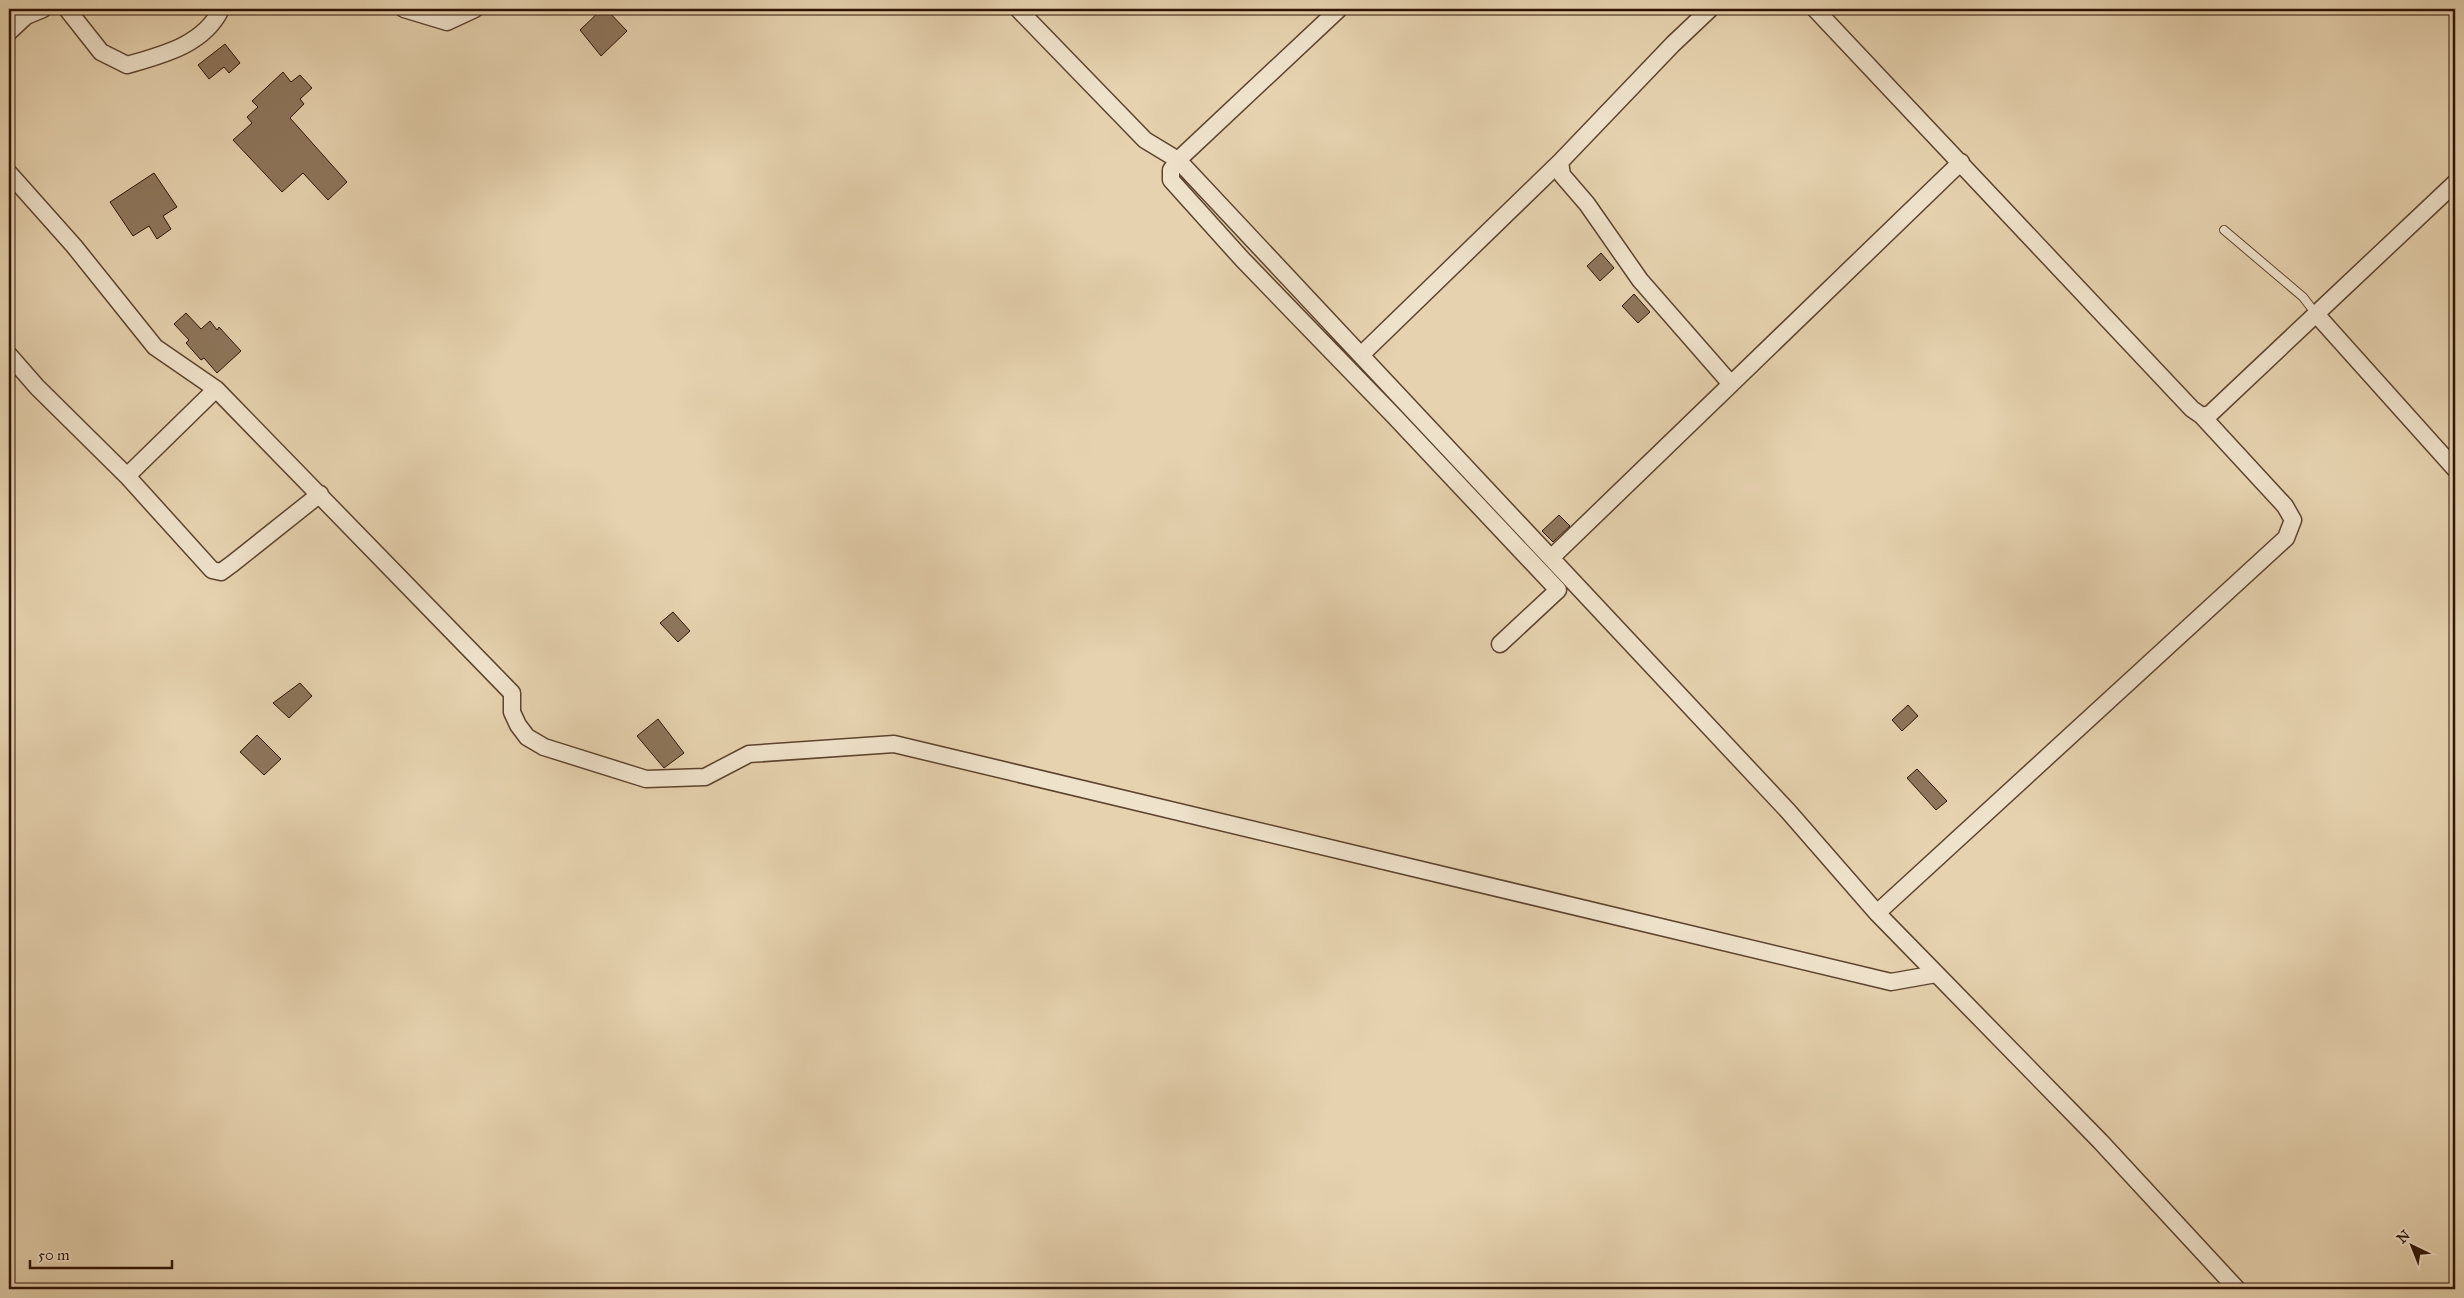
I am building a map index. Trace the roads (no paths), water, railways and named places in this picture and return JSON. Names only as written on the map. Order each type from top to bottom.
[{"type":"street","points":[[9,32],[21,12],[44,9]]},
{"type":"street","points":[[68,9],[101,52],[127,65],[178,50],[216,20],[221,9]]},
{"type":"street","points":[[404,9],[447,22],[475,9]]},
{"type":"street","points":[[1018,9],[1145,140],[1178,160],[1788,811],[1877,913],[2100,1141],[2237,1289]]},
{"type":"street","points":[[1339,9],[1178,160],[1171,170],[1171,180],[1243,260],[1394,416],[1558,590],[1500,644]]},
{"type":"street","points":[[1361,355],[1560,162],[1673,44],[1710,9]]},
{"type":"street","points":[[1815,9],[2192,409],[2202,416],[2284,506],[2294,520],[2286,538],[1877,913]]},
{"type":"street","points":[[1560,162],[1562,175],[1587,204],[1640,280],[1731,384]]},
{"type":"street","points":[[1551,558],[1961,162]]},
{"type":"street","points":[[9,173],[74,246],[156,346],[216,389],[512,693],[512,712],[518,725],[527,737],[544,747],[646,779],[705,777],[749,754],[894,744],[1891,982],[1936,974]]},
{"type":"street","points":[[2202,416],[2210,414],[2455,183]]},
{"type":"street","points":[[2316,314],[2455,469]]},
{"type":"street","points":[[9,355],[37,387],[127,476],[212,570],[221,572],[320,494]]},
{"type":"street","points":[[127,476],[216,389]]},
{"type":"lane","points":[[2224,230],[2303,297],[2316,314]]}]
